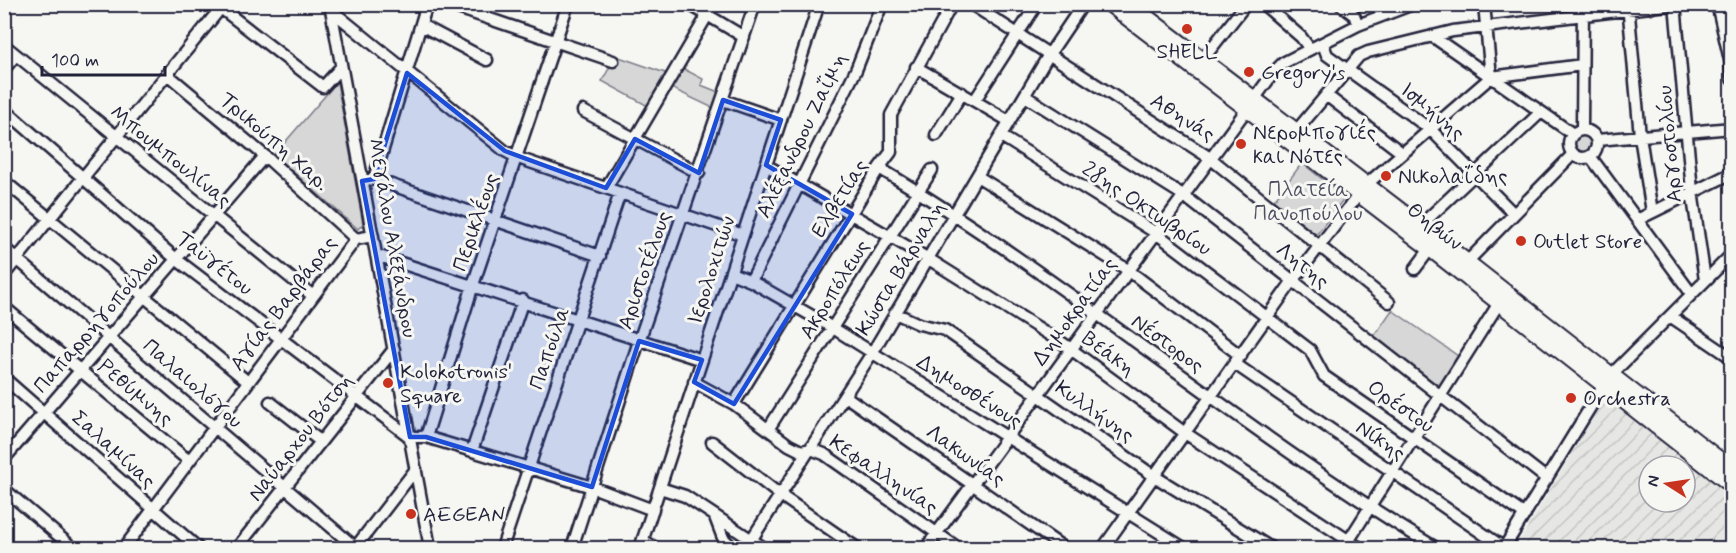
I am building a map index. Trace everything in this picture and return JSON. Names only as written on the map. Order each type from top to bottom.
[{"type":"main road","name":"Θηβών","points":[[1109,4],[1250,102],[1363,189],[1420,225],[1609,380],[1731,486]]},
{"type":"main road","name":"Θηβών","points":[[1130,4],[1203,59],[1250,102],[1297,130],[1430,249],[1499,303],[1731,469]]},
{"type":"street","points":[[374,179],[427,4]]},
{"type":"street","points":[[446,4],[613,61]]},
{"type":"street","name":"Περικλέους","points":[[426,437],[473,285],[518,158],[568,4]]},
{"type":"street","points":[[689,4],[744,37]]},
{"type":"street","points":[[606,188],[714,4]]},
{"type":"street","name":"Αριστοτέλους","points":[[572,549],[639,341],[699,173],[755,4]]},
{"type":"street","name":"Ιερολοχιτών","points":[[641,544],[819,4]]},
{"type":"street","name":"Αλέξανδρου Ζαΐμη","points":[[751,281],[856,70],[882,4]]},
{"type":"street","name":"Ελβετίας","points":[[734,404],[891,152],[891,115],[952,4]]},
{"type":"street","name":"Αθηνάς","points":[[971,4],[1048,56],[1210,158],[1389,302]]},
{"type":"street","points":[[975,100],[1037,4]]},
{"type":"street","name":"Κώστα Βάρναλη","points":[[748,544],[872,353],[1048,56],[1083,4]]},
{"type":"street","points":[[1203,59],[1246,4]]},
{"type":"street","points":[[1263,4],[1301,37],[1310,49]]},
{"type":"street","points":[[1340,4],[1354,15],[1358,25]]},
{"type":"street","points":[[1484,4],[1491,77]]},
{"type":"street","points":[[1432,36],[1541,112],[1577,131],[1591,131],[1597,141],[1597,146],[1590,156],[1582,158],[1573,154],[1569,145],[1577,131],[1582,64],[1583,4]]},
{"type":"street","points":[[1297,130],[1347,69],[1359,56],[1368,52],[1432,36],[1486,26],[1583,16],[1628,7],[1675,4]]},
{"type":"street","name":"Αργοστολίου","points":[[1675,4],[1692,191],[1705,280]]},
{"type":"street","points":[[1718,4],[1730,60],[1731,79]]},
{"type":"street","name":"Δημοκρατίας","points":[[926,549],[1250,102],[1283,63],[1358,25],[1408,5]]},
{"type":"street","points":[[4,275],[220,6],[322,87],[342,67]]},
{"type":"street","points":[[331,7],[407,73],[505,151],[518,158],[743,235]]},
{"type":"street","name":"Μεγάλου Αλεξάνδρου","points":[[331,7],[430,549]]},
{"type":"street","points":[[1628,7],[1640,136],[1652,212]]},
{"type":"street","points":[[421,25],[487,60]]},
{"type":"street","name":"Ισμήνης","points":[[1323,44],[1327,55],[1430,129],[1514,214]]},
{"type":"street","name":"Μπουμπουλίνας","points":[[4,45],[313,296]]},
{"type":"street","points":[[4,69],[16,55]]},
{"type":"street","points":[[1103,549],[1318,246],[1363,189],[1491,77],[1582,64]]},
{"type":"street","points":[[916,67],[1009,121]]},
{"type":"street","name":"Τρικούπη Χαρ.","points":[[167,74],[265,156],[356,239]]},
{"type":"street","points":[[936,135],[962,93]]},
{"type":"street","points":[[1326,95],[1402,153]]},
{"type":"street","name":"Λητης","points":[[1025,96],[1183,195],[1547,479]]},
{"type":"street","points":[[723,100],[781,120]]},
{"type":"street","name":"Ταϋγέτου","points":[[4,109],[176,259],[410,437]]},
{"type":"street","points":[[583,111],[699,173]]},
{"type":"street","points":[[1420,225],[1541,112]]},
{"type":"street","points":[[1597,141],[1731,128]]},
{"type":"street","name":"28ης Οκτωβρίου","points":[[1001,136],[1156,233],[1267,317]]},
{"type":"street","points":[[1467,262],[1573,154]]},
{"type":"street","name":"Παπαρρηγοπούλου","points":[[4,459],[265,156]]},
{"type":"street","points":[[1590,156],[1691,293]]},
{"type":"street","name":"Βεάκη","points":[[766,165],[927,258],[1070,349],[1185,433],[1347,545],[1360,549]]},
{"type":"street","name":"Νέστορος","points":[[879,168],[954,214],[1210,398],[1369,508],[1436,549]]},
{"type":"street","name":"Ακροπόλεως","points":[[769,428],[932,170]]},
{"type":"street","points":[[1637,220],[1731,173]]},
{"type":"street","name":"Νίκης","points":[[977,176],[1128,270],[1238,360],[1504,548]]},
{"type":"street","points":[[363,181],[374,179],[600,256]]},
{"type":"street","points":[[4,181],[248,382]]},
{"type":"street","name":"Παπούλα","points":[[502,549],[620,194]]},
{"type":"street","name":"Αγίας Βαρβάρας","points":[[124,549],[356,239],[373,236]]},
{"type":"street","name":"Παλαιολόγου","points":[[4,248],[355,548]]},
{"type":"street","points":[[1415,269],[1430,249]]},
{"type":"street","points":[[1504,548],[1609,380],[1731,254]]},
{"type":"street","points":[[376,255],[523,300],[579,321],[702,360]]},
{"type":"street","name":"Δημοσθένους","points":[[730,273],[751,281],[833,328],[1184,549]]},
{"type":"street","points":[[472,451],[523,300]]},
{"type":"street","points":[[1347,545],[1499,303]]},
{"type":"street","name":"Ρεθύμνης","points":[[4,307],[189,461]]},
{"type":"street","name":"Κυλλήνης","points":[[895,313],[919,324],[945,330],[1154,476],[1271,549]]},
{"type":"street","points":[[1670,316],[1731,358]]},
{"type":"street","name":"Ορέστου","points":[[1267,317],[1310,350],[1324,376],[1525,515]]},
{"type":"street","name":"Ναύαρχου Βότση","points":[[237,549],[394,349]]},
{"type":"street","name":"Σαλαμίνας","points":[[4,378],[198,549]]},
{"type":"street","name":"Κεφαλληνίας","points":[[694,382],[734,404],[801,451],[811,449],[824,454],[958,549]]},
{"type":"street","name":"Λακωνίας","points":[[845,396],[973,483],[1064,549]]},
{"type":"street","points":[[270,402],[320,441]]},
{"type":"street","points":[[410,437],[426,437],[528,467],[592,487],[653,510]]},
{"type":"street","points":[[712,442],[780,495],[857,549]]},
{"type":"street","points":[[355,548],[416,469]]},
{"type":"street","points":[[660,488],[685,496],[715,516],[748,544],[764,549]]},
{"type":"street","points":[[4,489],[73,549]]},
{"type":"street","points":[[715,516],[723,537],[733,549]]},
{"type":"street","points":[[641,544],[655,549]]},
{"type":"highlighted area","points":[[407,73],[505,151],[606,188],[635,139],[699,173],[723,100],[781,120],[766,165],[852,214],[734,404],[694,382],[702,360],[639,341],[592,487],[426,437],[410,437],[362,181],[374,179]]},
{"type":"shaded area","points":[[1607,395],[1680,454],[1637,454],[1637,514],[1697,514],[1697,468],[1731,495],[1731,548],[1515,548]]},
{"type":"green space","points":[[616,56],[668,74],[648,106],[602,81]]},
{"type":"green space","points":[[682,68],[703,79],[701,85],[721,93],[715,109],[671,88]]},
{"type":"green space","points":[[337,82],[363,224],[358,229],[274,155]]},
{"type":"green space","points":[[1583,131],[1591,135],[1595,143],[1591,151],[1583,155],[1575,151],[1571,143],[1575,135]]},
{"type":"green space","name":"Πλατεία Πανοπούλου","points":[[1302,163],[1345,197],[1314,238],[1271,204]]},
{"type":"green space","points":[[1392,310],[1458,356],[1439,387],[1374,336]]},
{"type":"place","name":"SHELL","points":[[1187,29]]},
{"type":"place","name":"Gregory's","points":[[1249,72]]},
{"type":"place","name":"Νερομπογιές και Νότες","points":[[1241,144]]},
{"type":"place","name":"Νικολαΐδης","points":[[1386,176]]},
{"type":"place","name":"Outlet Store","points":[[1521,241]]},
{"type":"place","name":"Kolokotronis' Square","points":[[388,383]]},
{"type":"place","name":"Orchestra","points":[[1571,398]]},
{"type":"place","name":"AEGEAN","points":[[411,514]]}]
